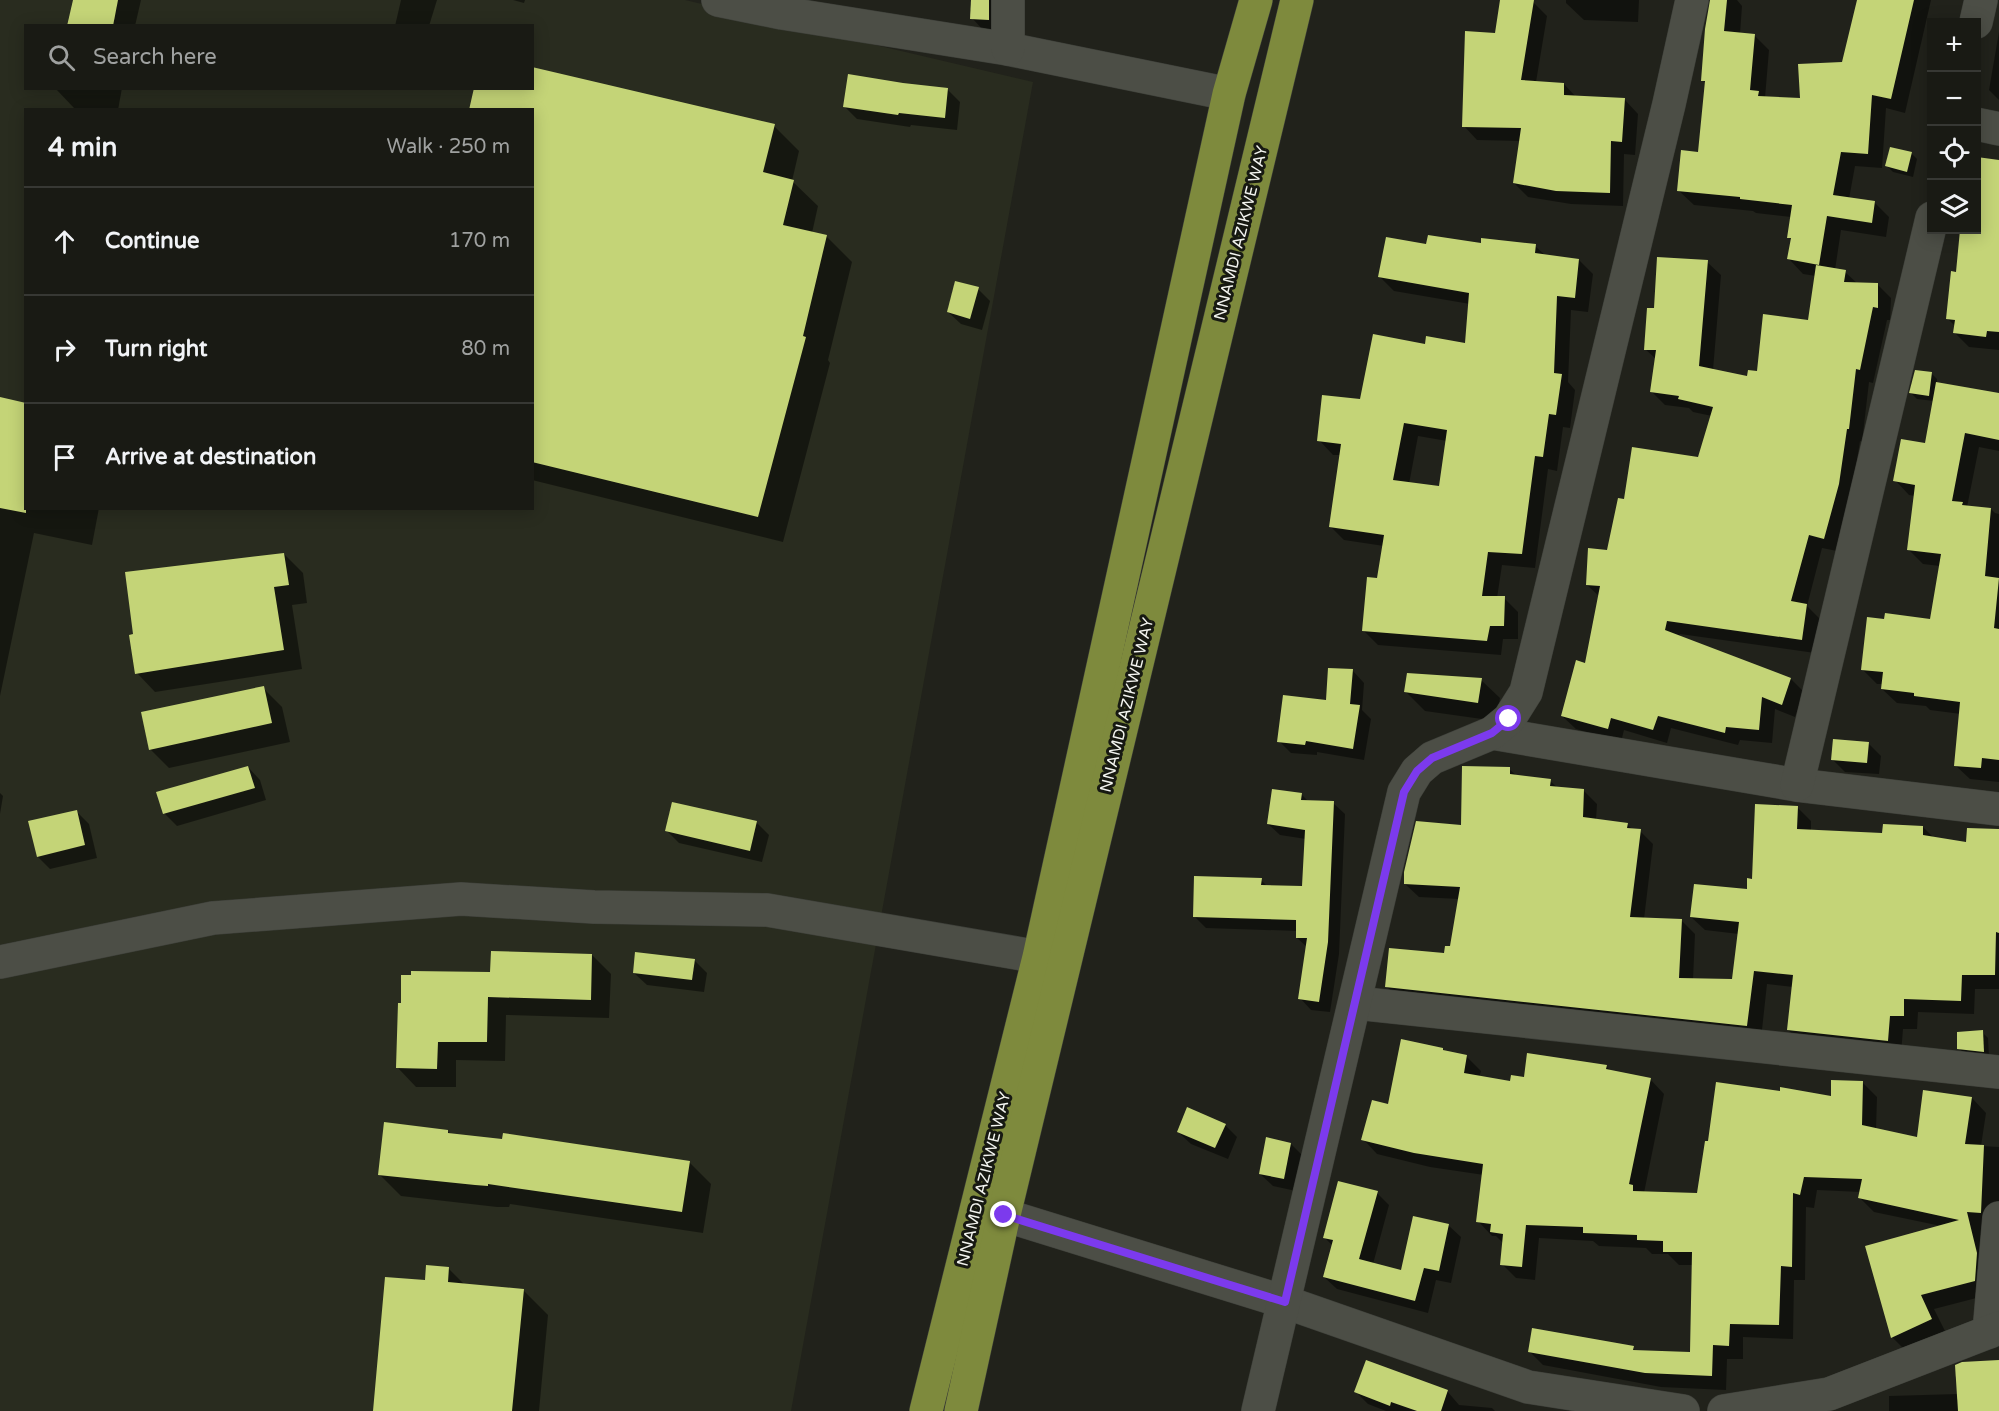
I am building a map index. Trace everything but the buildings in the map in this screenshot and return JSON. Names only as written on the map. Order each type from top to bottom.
[{"type":"highway","name":"NNAMDI AZIKWE WAY","points":[[926,1411],[1039,957],[1229,94],[1256,0]]},
{"type":"highway","name":"NNAMDI AZIKWE WAY","points":[[961,1411],[1004,1215],[1297,0]]},
{"type":"street","points":[[718,0],[782,14],[1008,50],[1229,94]]},
{"type":"street","points":[[1008,0],[1008,50]]},
{"type":"street","points":[[1258,1411],[1404,792],[1417,771],[1432,758],[1492,733],[1509,719],[1526,692],[1667,116],[1692,0]]},
{"type":"street","points":[[1977,18],[1981,0]]},
{"type":"street","points":[[1981,125],[1999,129]]},
{"type":"street","points":[[1797,785],[1928,234]]},
{"type":"street","points":[[1492,733],[1797,785],[1999,809]]},
{"type":"street","points":[[0,962],[213,918],[461,899],[594,907],[767,910],[1039,957]]},
{"type":"street","points":[[1356,1003],[1999,1072]]},
{"type":"street","points":[[1004,1215],[1285,1302],[1525,1399],[1683,1411]]},
{"type":"street","points":[[1724,1411],[1827,1403],[1994,1330],[1999,1218]]},
{"type":"shaded area","points":[[0,0],[685,0],[1033,82],[791,1411],[0,1411]]},
{"type":"route","points":[[1004,1215],[1285,1302],[1404,792],[1417,771],[1432,758],[1492,733],[1509,719]]}]
